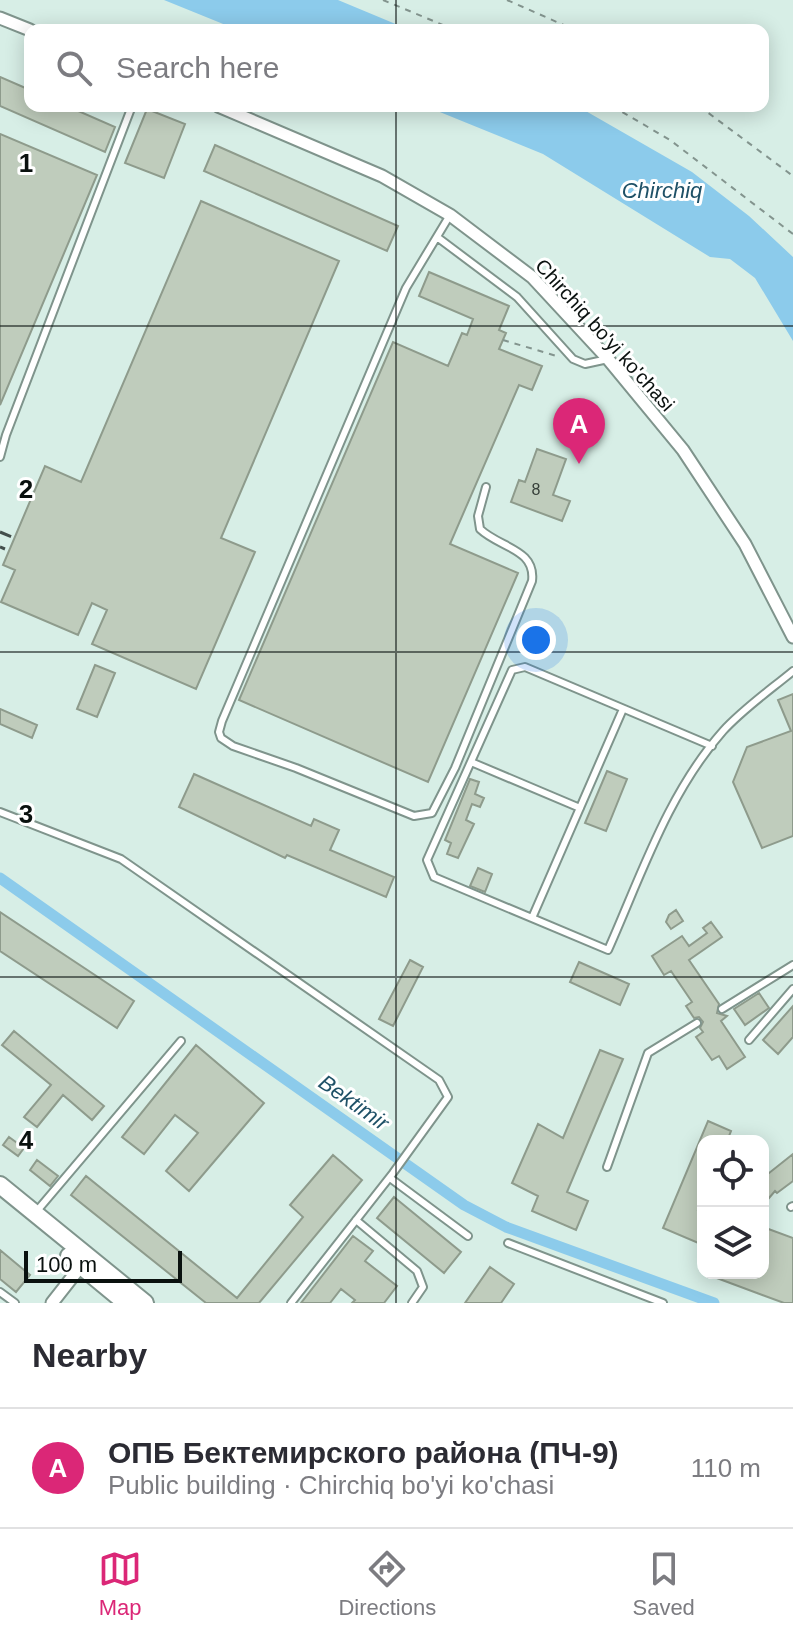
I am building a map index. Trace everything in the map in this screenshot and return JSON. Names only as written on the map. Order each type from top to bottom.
[{"type":"main road","points":[[0,1185],[145,1303]]},
{"type":"main road","points":[[0,1199],[126,1303]]},
{"type":"street","points":[[0,18],[24,28]]},
{"type":"street","name":"Chirchiq bo'yi ko'chasi","points":[[232,112],[382,176],[450,215],[532,277],[608,359],[683,450],[745,544],[793,637]]},
{"type":"street","points":[[52,1303],[81,1266]]},
{"type":"lane","points":[[0,457],[3,434],[130,112]]},
{"type":"lane","points":[[450,215],[406,288],[222,721],[221,738],[233,746],[414,816],[432,813],[455,768],[532,581],[533,571],[525,555],[480,529],[478,516],[486,487]]},
{"type":"lane","points":[[437,237],[517,297],[573,359],[585,364],[608,359]]},
{"type":"lane","points":[[712,746],[525,667],[512,670],[427,860],[434,877],[608,950],[669,813],[699,762],[712,746],[724,730],[793,671]]},
{"type":"lane","points":[[532,918],[623,709]]},
{"type":"lane","points":[[471,762],[580,808]]},
{"type":"lane","points":[[0,812],[121,859],[439,1080],[448,1097],[391,1176],[291,1303]]},
{"type":"lane","points":[[722,1009],[793,965]]},
{"type":"lane","points":[[749,1040],[793,989]]},
{"type":"lane","points":[[607,1167],[648,1053],[697,1023]]},
{"type":"lane","points":[[34,1214],[181,1041]]},
{"type":"lane","points":[[391,1176],[468,1236]]},
{"type":"lane","points":[[356,1220],[417,1271],[423,1287],[412,1303]]},
{"type":"lane","points":[[508,1243],[663,1303]]},
{"type":"lane","points":[[0,1292],[15,1303]]},
{"type":"path","points":[[383,0],[441,24]]},
{"type":"path","points":[[507,0],[561,24]]},
{"type":"path","points":[[622,112],[670,140],[793,234]]},
{"type":"path","points":[[707,112],[793,176]]},
{"type":"path","points":[[503,340],[573,359]]},
{"type":"water","points":[[164,0],[338,0],[396,24],[223,24]]},
{"type":"water","name":"Chirchiq","points":[[440,112],[587,112],[692,172],[749,216],[793,257],[793,341],[755,278],[730,259],[710,257],[543,154]]},
{"type":"building","points":[[0,77],[24,87],[24,112],[81,112],[115,127],[105,152],[0,106]]},
{"type":"building","points":[[146,112],[155,112],[185,124],[164,178],[125,163]]},
{"type":"building","points":[[0,134],[97,175],[0,405]]},
{"type":"building","points":[[215,145],[398,226],[387,251],[204,171]]},
{"type":"building","points":[[201,201],[339,261],[221,538],[255,552],[196,689],[92,644],[107,610],[92,603],[78,635],[1,602],[15,570],[3,565],[45,466],[81,482]]},
{"type":"building","points":[[429,272],[509,306],[499,330],[506,333],[499,349],[542,366],[532,390],[519,385],[450,544],[518,573],[428,782],[239,700],[393,342],[448,366],[462,333],[467,335],[473,319],[419,296]]},
{"type":"building","points":[[537,449],[566,459],[553,495],[570,501],[562,521],[511,502],[519,480],[525,482]]},
{"type":"building","points":[[95,665],[115,673],[97,717],[77,709]]},
{"type":"building","points":[[793,694],[793,836],[762,848],[733,782],[747,747],[791,731],[778,700]]},
{"type":"building","points":[[0,709],[37,725],[32,738],[0,724]]},
{"type":"building","points":[[607,771],[627,779],[606,831],[585,823]]},
{"type":"building","points":[[194,774],[311,826],[314,819],[339,830],[330,850],[394,877],[386,897],[287,855],[285,858],[179,807]]},
{"type":"building","points":[[470,779],[479,782],[475,794],[484,798],[480,807],[472,804],[466,820],[474,824],[458,858],[447,854],[451,843],[445,840]]},
{"type":"building","points":[[478,868],[492,874],[485,892],[470,886]]},
{"type":"building","points":[[676,910],[683,921],[671,929],[666,922]]},
{"type":"building","points":[[0,912],[134,1001],[117,1028],[0,951]]},
{"type":"building","points":[[711,922],[722,937],[689,960],[719,1004],[717,1013],[727,1016],[721,1021],[745,1057],[727,1069],[719,1056],[712,1060],[696,1037],[703,1032],[700,1028],[703,1022],[699,1017],[694,1018],[686,1006],[692,1002],[671,971],[664,975],[652,956],[682,936],[689,946],[707,933],[703,928]]},
{"type":"building","points":[[410,960],[423,967],[393,1026],[379,1019]]},
{"type":"building","points":[[579,962],[629,984],[620,1005],[570,982]]},
{"type":"building","points":[[759,993],[769,1008],[745,1025],[734,1009]]},
{"type":"building","points":[[793,1006],[793,1037],[778,1054],[763,1040]]},
{"type":"building","points":[[14,1031],[104,1106],[92,1120],[63,1095],[37,1127],[24,1117],[51,1085],[2,1045]]},
{"type":"building","points":[[196,1045],[264,1103],[189,1191],[166,1171],[198,1133],[175,1115],[144,1154],[122,1137]]},
{"type":"building","points":[[600,1050],[623,1059],[567,1192],[588,1201],[576,1230],[532,1211],[538,1196],[512,1183],[538,1124],[563,1138]]},
{"type":"building","points":[[708,1121],[731,1131],[729,1135],[702,1135]]},
{"type":"building","points":[[9,1137],[24,1148],[18,1156],[3,1145]]},
{"type":"building","points":[[697,1147],[697,1242],[663,1228]]},
{"type":"building","points":[[793,1154],[793,1181],[769,1198],[769,1173]]},
{"type":"building","points":[[333,1155],[362,1180],[259,1303],[206,1303],[71,1195],[86,1176],[237,1298],[303,1217],[290,1205]]},
{"type":"building","points":[[37,1160],[58,1176],[50,1186],[30,1170]]},
{"type":"building","points":[[394,1197],[461,1252],[444,1273],[377,1218]]},
{"type":"building","points":[[769,1229],[793,1238],[793,1303],[784,1303],[719,1279],[769,1279]]},
{"type":"building","points":[[353,1236],[373,1251],[365,1261],[397,1286],[384,1303],[352,1303],[355,1300],[341,1289],[330,1303],[301,1303]]},
{"type":"building","points":[[0,1250],[30,1275],[16,1292],[0,1279]]},
{"type":"building","points":[[490,1267],[514,1284],[501,1303],[465,1303]]},
{"type":"waterway","name":"Bektimir","points":[[0,878],[464,1205],[506,1227],[714,1303]]},
{"type":"railway","points":[[0,532],[12,537]]},
{"type":"railway","points":[[0,547],[5,549]]},
{"type":"place","name":"ОПБ Бектемирского района (ПЧ-9)","points":[[579,464]]}]
